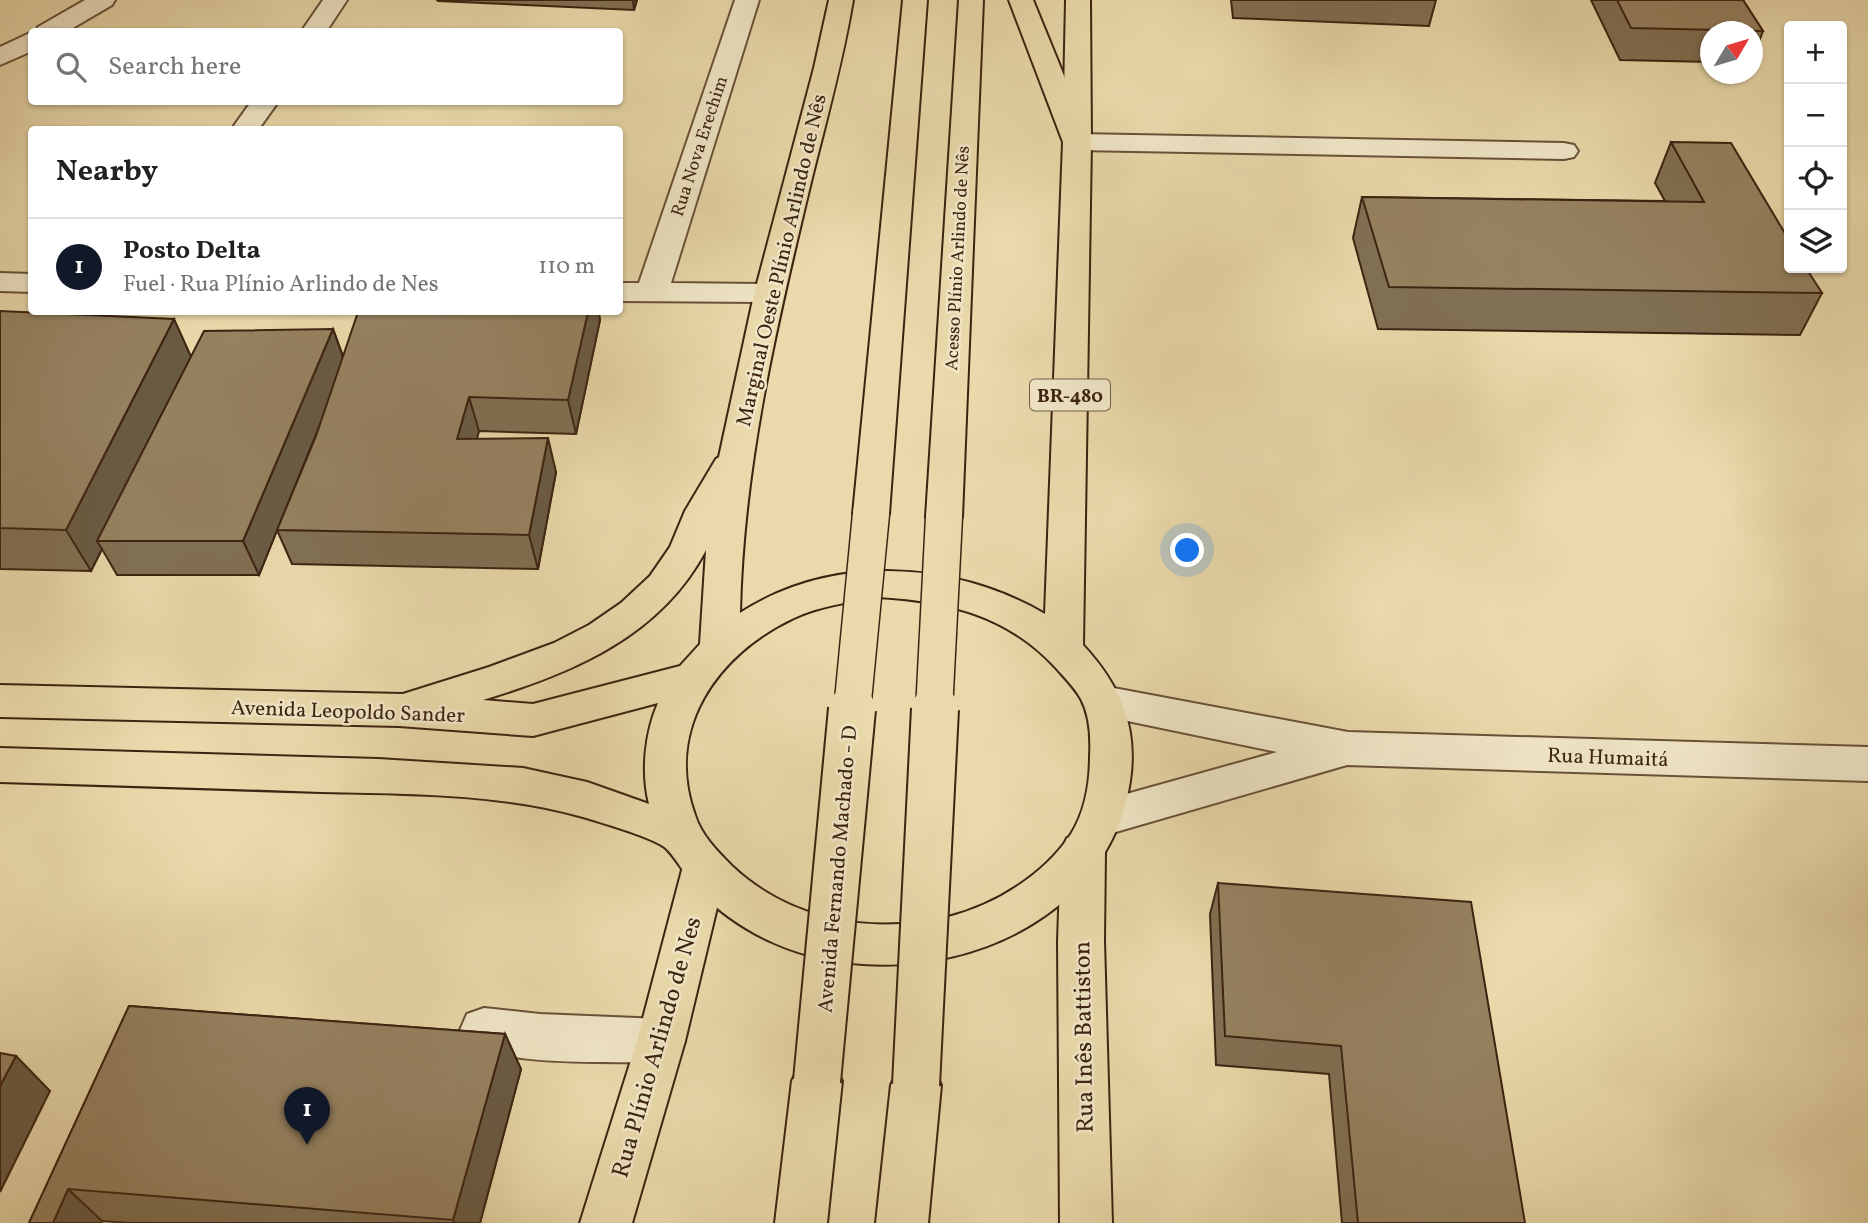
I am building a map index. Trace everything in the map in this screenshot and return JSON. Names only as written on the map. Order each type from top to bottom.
[{"type":"main road","name":"Marginal Oeste Plínio Arlindo de Nês","points":[[719,648],[719,604],[738,449],[769,293],[841,0]]},
{"type":"main road","name":"Avenida Fernando Machado - D","points":[[801,1223],[871,514],[915,0]]},
{"type":"main road","name":"Acesso Plínio Arlindo de Nês","points":[[902,1223],[916,1085],[971,0]]},
{"type":"main road","points":[[1021,0],[1077,142]]},
{"type":"main road","name":"BR-480","points":[[1063,648],[1077,142],[1078,0]]},
{"type":"main road","points":[[399,710],[547,664],[610,633],[653,595],[685,554],[701,515],[738,449]]},
{"type":"main road","points":[[878,583],[919,584],[973,596],[998,605],[1033,624],[1063,648],[1103,702],[1112,746],[1111,783],[1092,835],[1056,882],[1012,913],[981,928],[936,940],[887,946],[834,941],[783,926],[739,901],[692,851],[666,794],[665,754],[673,715],[691,679],[719,648],[752,622],[792,602],[833,589],[878,583]]},
{"type":"main road","name":"Avenida Leopoldo Sander","points":[[0,701],[399,710],[533,720],[691,679]]},
{"type":"main road","points":[[0,765],[378,776],[523,785],[587,800],[692,851]]},
{"type":"main road","name":"Rua Inês Battiston","points":[[1086,1223],[1081,940],[1092,835]]},
{"type":"main road","name":"Rua Plínio Arlindo de Nes","points":[[606,1223],[661,1041],[692,851]]},
{"type":"street","points":[[54,28],[103,0]]},
{"type":"street","points":[[316,28],[335,0]]},
{"type":"street","name":"Rua Nova Erechim","points":[[652,292],[747,0]]},
{"type":"street","points":[[0,57],[28,42]]},
{"type":"street","points":[[247,126],[262,105]]},
{"type":"street","points":[[1077,142],[1564,151]]},
{"type":"street","points":[[0,282],[28,283]]},
{"type":"street","points":[[623,292],[769,293]]},
{"type":"street","name":"Rua Humaitá","points":[[1103,702],[1348,749],[1868,764]]},
{"type":"street","name":"Rua Humaitá","points":[[1092,835],[1348,749]]},
{"type":"street","points":[[484,1030],[540,1036],[661,1041]]},
{"type":"building","points":[[1617,0],[1743,0],[1757,21],[1700,21],[1700,30],[1631,28]]},
{"type":"building","points":[[1671,142],[1731,143],[1784,232],[1784,273],[1809,273],[1822,293],[1389,287],[1362,197],[1704,202]]},
{"type":"building","points":[[0,311],[28,312],[28,315],[174,319],[66,530],[0,528]]},
{"type":"building","points":[[357,315],[587,315],[568,400],[469,397],[457,439],[548,438],[529,535],[277,530],[316,436]]},
{"type":"building","points":[[333,329],[243,541],[97,541],[204,331]]},
{"type":"building","points":[[1218,883],[1471,902],[1525,1223],[1358,1223],[1341,1046],[1225,1036]]},
{"type":"building","points":[[129,1006],[505,1034],[453,1220],[68,1189],[53,1223],[29,1223]]},
{"type":"building","points":[[0,1053],[16,1056],[0,1086]]},
{"type":"place","name":"Posto Delta","points":[[307,1145]]}]
